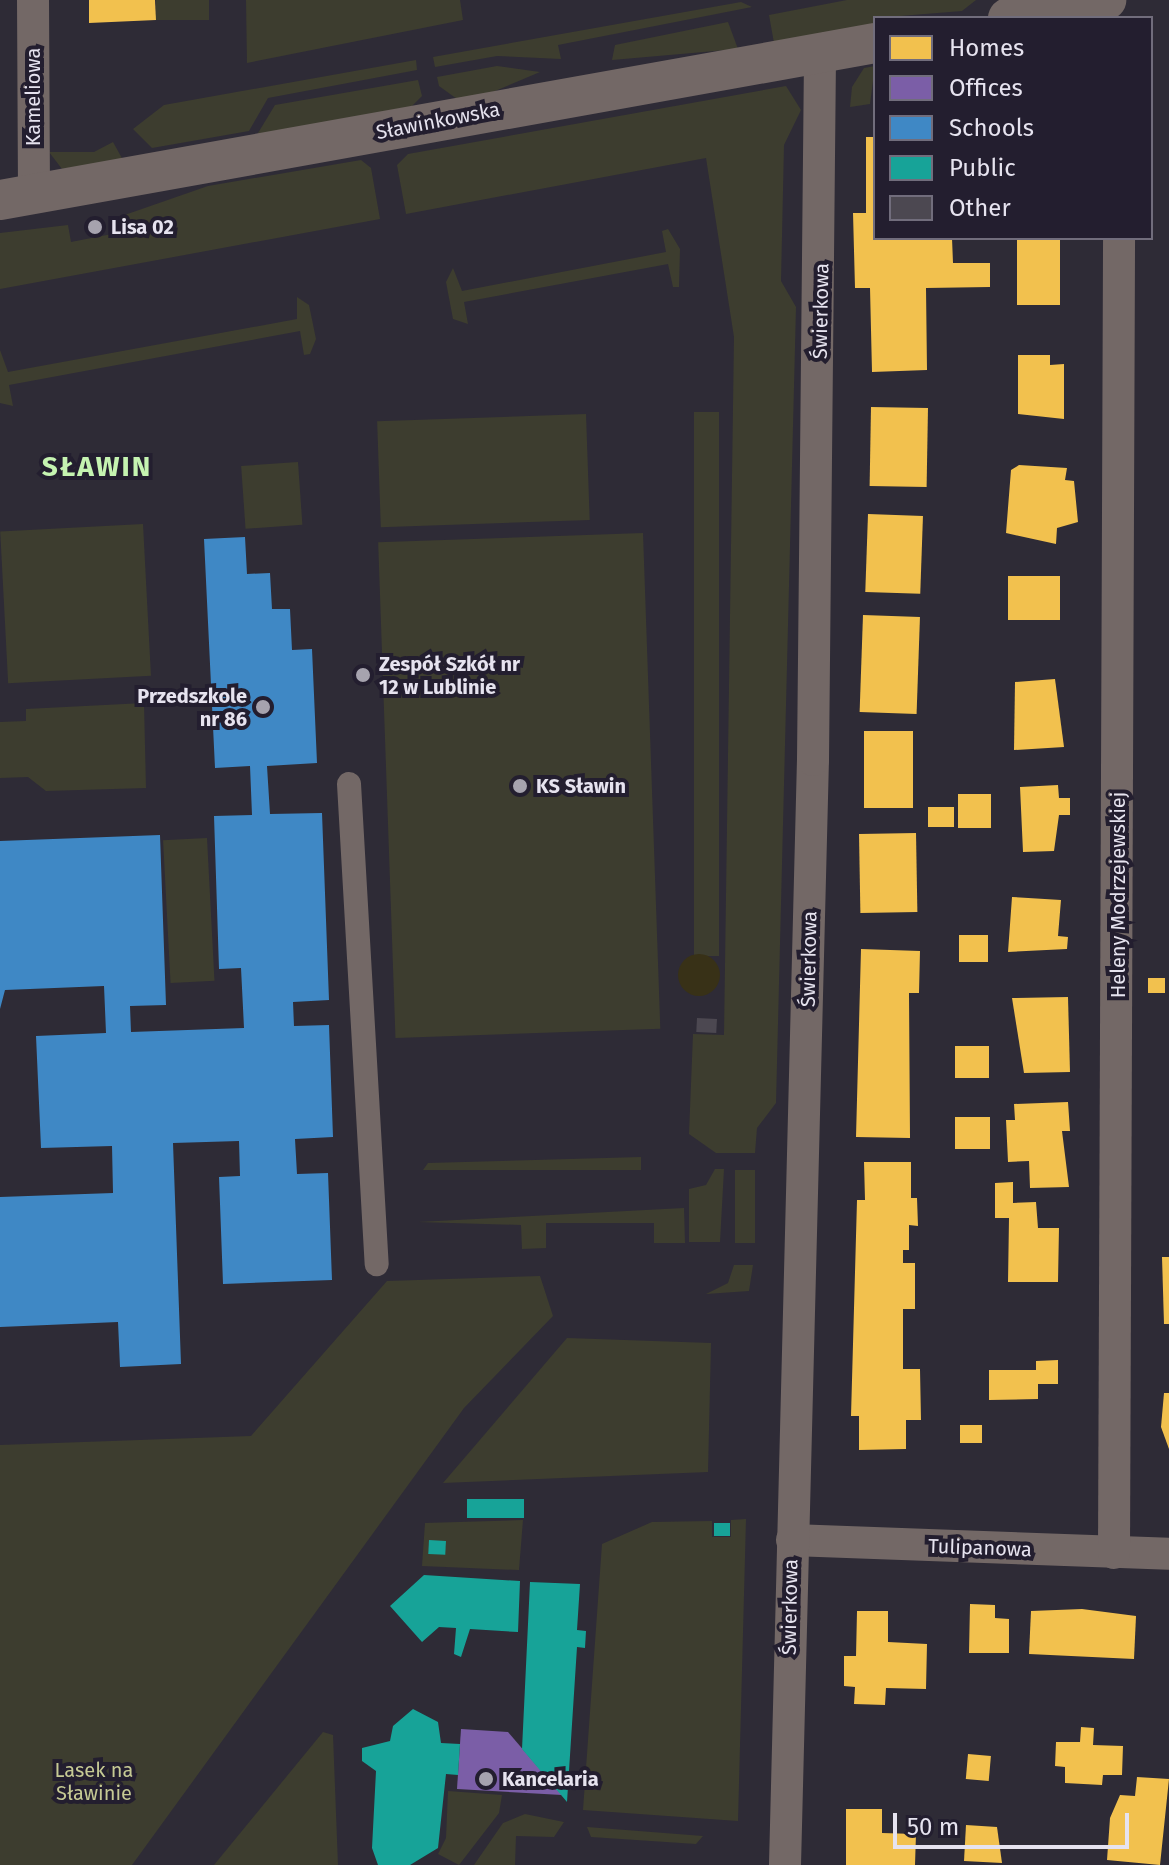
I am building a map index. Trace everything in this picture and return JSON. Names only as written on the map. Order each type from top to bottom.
[{"type":"street","name":"Kameliowa","points":[[17,196],[33,0]]},
{"type":"street","points":[[1019,16],[1106,0]]},
{"type":"street","name":"Sławinkowska","points":[[17,196],[873,43]]},
{"type":"street","name":"Świerkowa","points":[[785,1865],[813,745],[820,53]]},
{"type":"street","name":"Heleny Modrzejewskiej","points":[[1114,1553],[1119,240]]},
{"type":"street","points":[[349,784],[377,1264]]},
{"type":"street","name":"Tulipanowa","points":[[792,1540],[1169,1554]]},
{"type":"green space","points":[[156,0],[209,0],[209,20],[156,20]]},
{"type":"green space","points":[[246,0],[460,0],[463,20],[247,63]]},
{"type":"green space","points":[[847,0],[976,0],[962,11],[873,16],[873,26],[774,43],[769,15]]},
{"type":"green space","points":[[741,2],[752,7],[558,45],[561,59],[497,56],[435,67],[433,57]]},
{"type":"green space","points":[[728,22],[738,49],[612,60],[615,45]]},
{"type":"green space","points":[[416,60],[417,70],[268,98],[249,131],[152,148],[133,129],[164,105]]},
{"type":"green space","points":[[497,66],[540,72],[476,99],[457,99],[439,86],[437,77]]},
{"type":"green space","points":[[873,66],[870,104],[850,107],[852,87],[864,68]]},
{"type":"green space","points":[[418,80],[422,96],[408,110],[255,138],[275,105]]},
{"type":"green space","points":[[786,86],[801,110],[784,145],[781,281],[796,307],[776,1103],[757,1128],[755,1153],[716,1153],[689,1134],[693,1034],[724,1035],[734,337],[706,158],[406,214],[397,165],[408,154]]},
{"type":"green space","points":[[113,142],[123,160],[62,169],[49,152],[94,152]]},
{"type":"green space","points":[[361,160],[371,168],[380,219],[0,289],[0,233],[68,225],[71,242],[117,233],[116,218],[208,186]]},
{"type":"green space","points":[[668,229],[680,249],[679,287],[673,287],[668,264],[464,302],[468,324],[453,319],[446,282],[453,268],[462,291],[666,252],[662,231]]},
{"type":"green space","points":[[297,297],[309,305],[316,339],[310,354],[304,355],[300,331],[9,385],[13,406],[0,403],[0,350],[8,372],[297,319]]},
{"type":"green space","points":[[694,412],[719,412],[719,956],[694,956]]},
{"type":"green space","points":[[586,414],[590,520],[381,527],[377,421]]},
{"type":"green space","points":[[298,462],[302,525],[246,529],[241,466]]},
{"type":"green space","points":[[143,524],[151,676],[8,683],[0,531]]},
{"type":"green space","name":"KS Sławin","points":[[643,533],[660,1029],[395,1038],[378,542]]},
{"type":"green space","points":[[144,703],[146,788],[46,791],[28,777],[0,778],[0,722],[26,721],[26,709]]},
{"type":"green space","points":[[207,838],[214,981],[171,983],[163,840]]},
{"type":"green space","points":[[641,1157],[641,1170],[423,1170],[428,1163]]},
{"type":"green space","points":[[715,1169],[724,1169],[720,1242],[689,1242],[689,1189],[706,1185]]},
{"type":"green space","points":[[735,1170],[755,1170],[755,1243],[735,1243]]},
{"type":"green space","points":[[684,1208],[685,1243],[654,1243],[654,1223],[546,1223],[546,1248],[522,1249],[521,1225],[418,1222]]},
{"type":"green space","points":[[734,1265],[753,1265],[749,1291],[706,1294],[728,1283]]},
{"type":"green space","name":"Lasek na Sławinie","points":[[540,1276],[553,1316],[464,1408],[132,1865],[0,1865],[0,1445],[251,1436],[387,1281]]},
{"type":"green space","points":[[567,1338],[711,1343],[708,1472],[443,1483]]},
{"type":"green space","points":[[746,1519],[738,1821],[583,1810],[602,1544],[652,1522],[712,1521],[712,1537],[731,1537],[731,1520]]},
{"type":"green space","points":[[523,1520],[519,1570],[422,1566],[425,1523]]},
{"type":"green space","points":[[323,1732],[333,1735],[338,1865],[214,1865]]},
{"type":"green space","points":[[448,1791],[502,1795],[499,1813],[459,1865],[438,1854],[446,1838]]},
{"type":"green space","points":[[525,1814],[564,1822],[554,1837],[516,1836],[515,1865],[474,1865],[503,1823]]},
{"type":"green space","points":[[587,1827],[703,1836],[696,1844],[591,1837]]},
{"type":"sand","points":[[699,954],[714,960],[720,975],[714,990],[699,996],[684,990],[678,975],[684,960]]},
{"type":"building: Homes","points":[[89,0],[155,0],[156,20],[89,23]]},
{"type":"building: Homes","points":[[866,137],[873,137],[873,240],[952,240],[953,263],[990,263],[990,287],[926,288],[927,370],[872,372],[870,288],[855,288],[853,213],[866,213]]},
{"type":"building: Homes","points":[[1017,240],[1060,240],[1060,305],[1017,305]]},
{"type":"building: Homes","points":[[1018,355],[1050,355],[1050,365],[1064,364],[1064,419],[1018,414]]},
{"type":"building: Homes","points":[[871,407],[928,408],[927,487],[870,486]]},
{"type":"building: Homes","points":[[1019,465],[1067,468],[1065,480],[1074,481],[1078,522],[1057,528],[1056,544],[1006,533],[1011,470]]},
{"type":"building: Homes","points":[[868,514],[923,516],[920,594],[865,592]]},
{"type":"building: Homes","points":[[1008,576],[1060,576],[1060,620],[1008,620]]},
{"type":"building: Homes","points":[[863,615],[920,617],[917,714],[860,712]]},
{"type":"building: Homes","points":[[1055,679],[1064,747],[1014,750],[1015,682]]},
{"type":"building: Homes","points":[[864,731],[913,731],[913,808],[864,808]]},
{"type":"building: Homes","points":[[1058,785],[1059,798],[1070,798],[1070,815],[1059,815],[1054,851],[1023,852],[1020,787]]},
{"type":"building: Homes","points":[[958,794],[991,794],[991,828],[958,828]]},
{"type":"building: Homes","points":[[928,807],[954,807],[954,827],[928,827]]},
{"type":"building: Homes","points":[[916,833],[917,912],[860,913],[859,834]]},
{"type":"building: Homes","points":[[1012,897],[1061,900],[1058,936],[1068,937],[1067,949],[1008,952]]},
{"type":"building: Homes","points":[[959,935],[988,935],[988,962],[959,962]]},
{"type":"building: Homes","points":[[861,949],[920,951],[919,993],[909,993],[910,1138],[856,1137]]},
{"type":"building: Homes","points":[[1148,978],[1165,978],[1165,993],[1148,993]]},
{"type":"building: Homes","points":[[1068,997],[1070,1072],[1024,1073],[1012,998]]},
{"type":"building: Homes","points":[[955,1046],[989,1046],[989,1078],[955,1078]]},
{"type":"building: Homes","points":[[1068,1102],[1070,1131],[1062,1131],[1069,1187],[1030,1188],[1029,1161],[1008,1162],[1006,1120],[1015,1120],[1014,1104]]},
{"type":"building: Homes","points":[[955,1117],[990,1117],[990,1149],[955,1149]]},
{"type":"building: Homes","points":[[864,1162],[911,1162],[911,1198],[917,1198],[918,1226],[909,1225],[909,1250],[903,1250],[903,1263],[915,1263],[915,1309],[903,1309],[903,1369],[920,1369],[921,1420],[906,1420],[906,1449],[859,1450],[859,1416],[851,1416],[857,1200],[865,1200]]},
{"type":"building: Homes","points":[[1013,1182],[1013,1203],[1036,1202],[1038,1228],[1059,1228],[1058,1282],[1008,1282],[1009,1218],[995,1218],[995,1183]]},
{"type":"building: Homes","points":[[1162,1257],[1169,1257],[1169,1324],[1164,1324]]},
{"type":"building: Homes","points":[[1058,1360],[1058,1384],[1038,1384],[1038,1399],[989,1400],[989,1370],[1036,1370],[1036,1361]]},
{"type":"building: Homes","points":[[1164,1393],[1169,1393],[1169,1449],[1161,1427]]},
{"type":"building: Homes","points":[[960,1425],[982,1425],[982,1443],[960,1443]]},
{"type":"building: Homes","points":[[970,1604],[995,1605],[995,1618],[1009,1619],[1009,1653],[969,1653]]},
{"type":"building: Homes","points":[[1082,1609],[1136,1616],[1134,1659],[1029,1654],[1031,1611]]},
{"type":"building: Homes","points":[[857,1611],[888,1611],[888,1642],[927,1644],[926,1689],[886,1688],[885,1705],[854,1704],[855,1687],[844,1686],[844,1656],[856,1656]]},
{"type":"building: Homes","points":[[1081,1727],[1094,1728],[1093,1745],[1123,1746],[1122,1775],[1103,1775],[1102,1785],[1065,1783],[1065,1767],[1055,1766],[1056,1742],[1080,1742]]},
{"type":"building: Homes","points":[[968,1754],[991,1756],[989,1781],[966,1779]]},
{"type":"building: Homes","points":[[1137,1777],[1169,1779],[1160,1865],[1107,1860],[1110,1818],[1120,1795],[1135,1796]]},
{"type":"building: Homes","points":[[846,1809],[882,1809],[882,1833],[916,1834],[915,1865],[846,1865]]},
{"type":"building: Homes","points":[[966,1825],[997,1827],[1002,1863],[964,1861]]},
{"type":"building: Offices","points":[[461,1729],[508,1732],[562,1795],[457,1789]]},
{"type":"building: Schools","points":[[245,537],[247,574],[270,573],[272,609],[290,609],[292,650],[312,649],[317,763],[267,766],[270,814],[322,813],[329,1000],[293,1002],[294,1026],[329,1025],[333,1137],[295,1139],[297,1174],[328,1173],[332,1280],[223,1284],[219,1177],[240,1176],[239,1141],[173,1143],[181,1364],[120,1367],[118,1322],[0,1327],[0,1197],[113,1193],[112,1146],[41,1148],[36,1036],[106,1033],[104,986],[5,990],[0,1009],[0,841],[160,835],[166,1005],[130,1006],[131,1032],[244,1028],[241,968],[219,969],[214,816],[252,815],[250,766],[215,768],[204,539]]},
{"type":"building: Public","points":[[467,1499],[524,1499],[524,1518],[467,1518]]},
{"type":"building: Public","points":[[714,1523],[730,1523],[730,1536],[714,1536]]},
{"type":"building: Public","points":[[429,1540],[446,1541],[445,1555],[428,1554]]},
{"type":"building: Public","points":[[424,1575],[520,1581],[518,1632],[470,1629],[461,1657],[454,1654],[456,1628],[439,1627],[422,1642],[390,1606]]},
{"type":"building: Public","points":[[530,1582],[580,1584],[577,1630],[586,1631],[585,1648],[577,1647],[567,1802],[522,1749]]},
{"type":"building: Public","points":[[413,1709],[438,1722],[441,1743],[460,1744],[458,1775],[446,1774],[438,1848],[410,1865],[378,1865],[372,1848],[376,1771],[362,1761],[362,1748],[390,1741],[393,1726]]},
{"type":"building: Other","points":[[697,1018],[717,1019],[716,1033],[696,1032]]},
{"type":"place","name":"Lisa 02","points":[[95,227]]},
{"type":"place","name":"Zespół Szkół nr 12 w Lublinie","points":[[363,675]]},
{"type":"place","name":"Przedszkole nr 86","points":[[263,707]]},
{"type":"place","name":"KS Sławin","points":[[520,786]]},
{"type":"place","name":"Kancelaria","points":[[486,1779]]},
{"type":"district","name":"SŁAWIN","points":[[97,467]]}]
